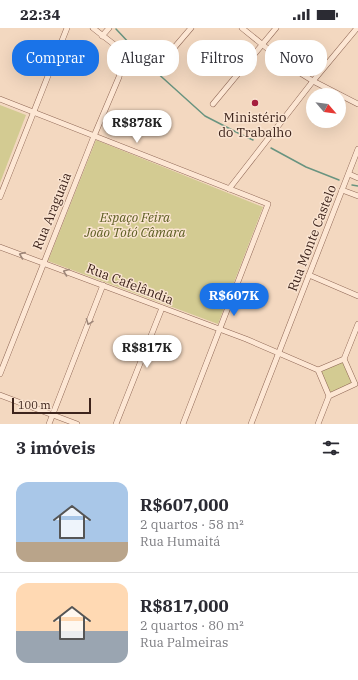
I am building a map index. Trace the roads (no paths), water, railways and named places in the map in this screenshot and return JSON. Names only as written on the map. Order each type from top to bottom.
[{"type":"street","points":[[0,197],[67,28]]},
{"type":"street","points":[[93,28],[102,36],[109,28]]},
{"type":"street","points":[[179,42],[191,28]]},
{"type":"street","points":[[242,28],[289,66],[313,81],[358,104]]},
{"type":"street","points":[[213,104],[276,28]]},
{"type":"street","points":[[229,189],[313,81],[357,28]]},
{"type":"street","name":"Rua Araguaia","points":[[0,374],[118,77],[124,56],[116,46],[102,36]]},
{"type":"street","points":[[0,99],[268,204],[183,424]]},
{"type":"street","name":"Rua Monte Castelo","points":[[251,424],[358,149]]},
{"type":"street","points":[[349,174],[358,178]]},
{"type":"street","points":[[342,190],[358,196]]},
{"type":"street","name":"Rua Cafelândia","points":[[0,247],[220,329],[279,352],[318,370]]},
{"type":"street","points":[[309,275],[358,296]]},
{"type":"street","points":[[49,424],[103,285]]},
{"type":"street","points":[[116,424],[162,308]]},
{"type":"street","points":[[318,424],[329,396],[318,370],[344,359],[358,324]]},
{"type":"street","points":[[329,396],[356,385],[344,359]]},
{"type":"street","points":[[0,395],[77,424]]},
{"type":"waterway","points":[[116,29],[154,70],[205,116],[253,140]]},
{"type":"waterway","points":[[271,148],[306,167],[339,180]]},
{"type":"waterway","points":[[352,185],[358,186]]},
{"type":"place","name":"Ministério do Trabalho","points":[[255,103]]},
{"type":"park label","name":"Espaço Feira João Totó Câmara","points":[[135,224]]}]
